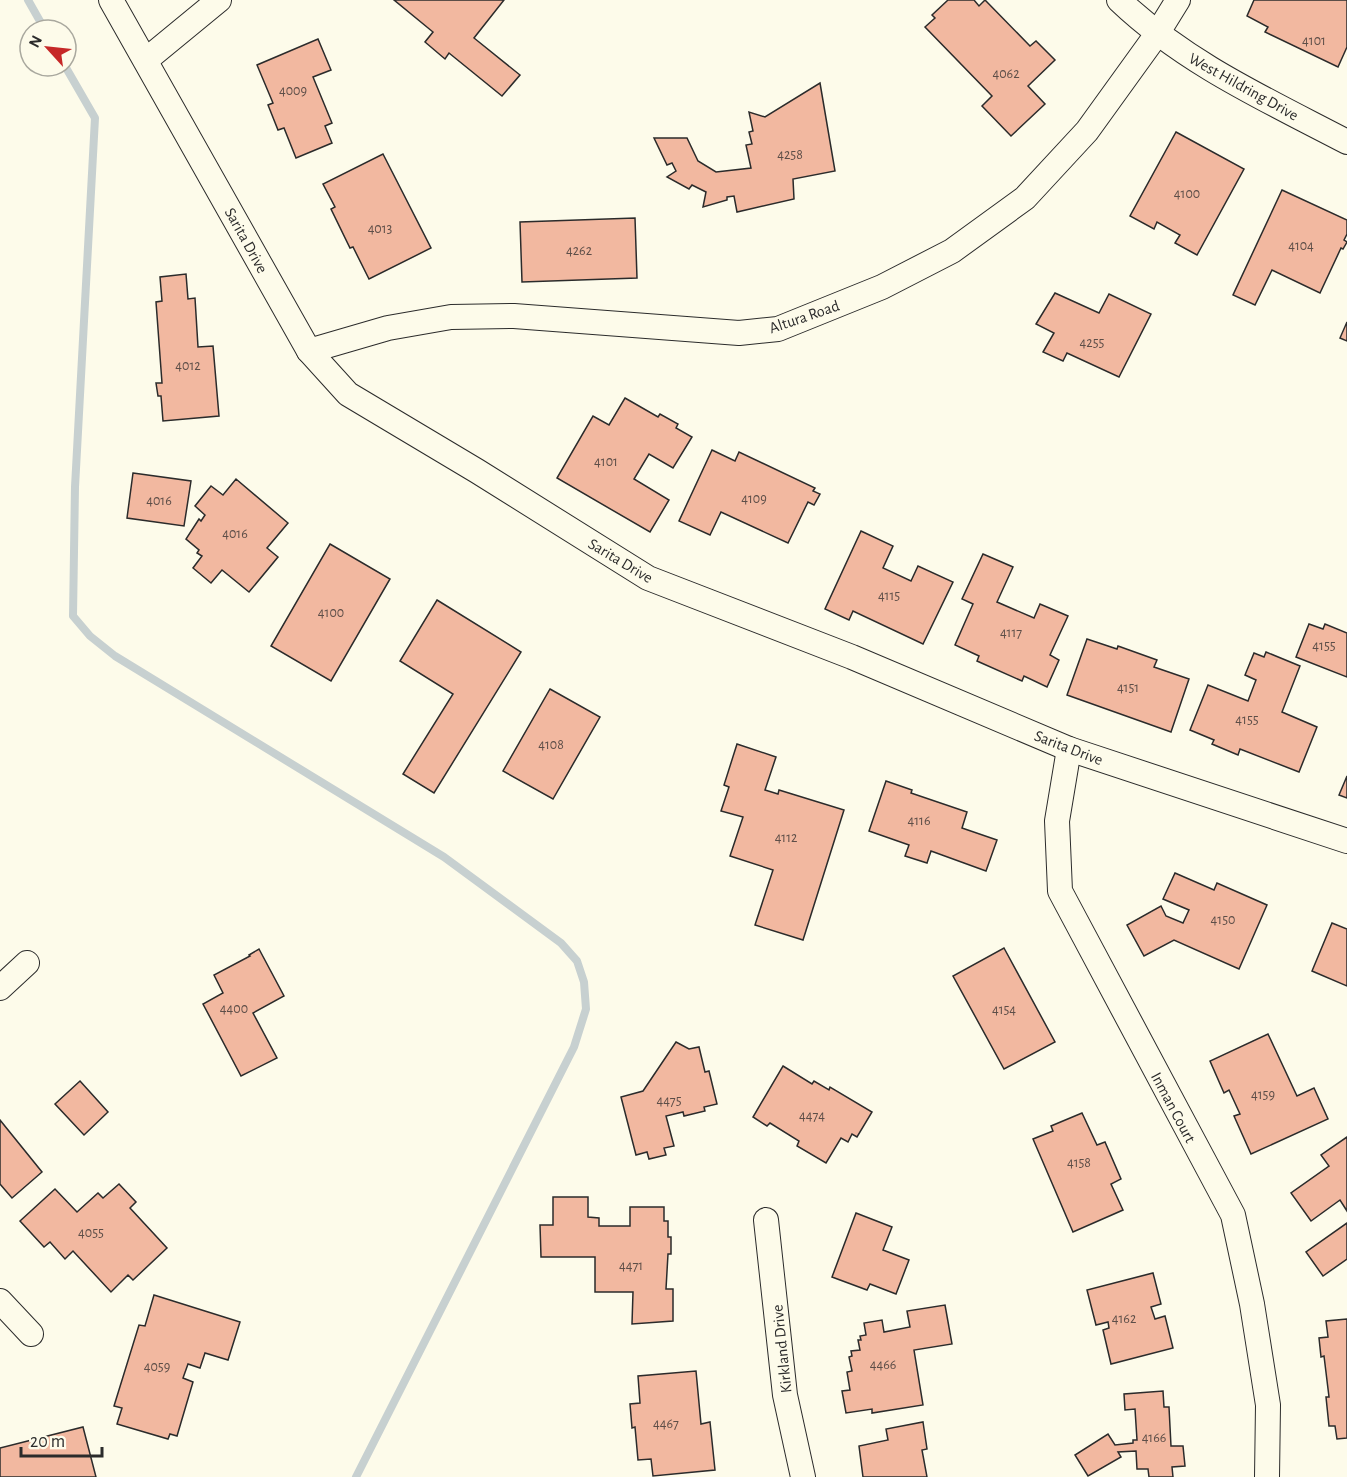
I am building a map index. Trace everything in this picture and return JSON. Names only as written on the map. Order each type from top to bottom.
[{"type":"street","name":"Sarita Drive","points":[[111,0],[309,351],[348,394],[477,471],[648,578],[852,657],[1069,749],[1347,841]]},
{"type":"street","points":[[146,60],[219,0]]},
{"type":"street","name":"West Hildring Drive","points":[[1119,0],[1144,24],[1208,69],[1347,142]]},
{"type":"street","name":"Altura Road","points":[[309,351],[388,328],[451,317],[514,316],[739,333],[778,329],[882,287],[952,251],[1025,198],[1087,131],[1158,34],[1178,0]]},
{"type":"street","name":"Inman Court","points":[[1069,749],[1057,821],[1060,891],[1233,1215],[1252,1304],[1268,1405],[1267,1477]]},
{"type":"street","points":[[0,988],[27,963]]},
{"type":"street","name":"Kirkland Drive","points":[[766,1220],[785,1395],[803,1477]]},
{"type":"street","points":[[0,1301],[31,1334]]},
{"type":"building","points":[[394,0],[504,0],[474,38],[520,75],[502,96],[449,53],[445,59],[425,42],[433,32]]},
{"type":"building","points":[[948,0],[974,0],[979,6],[985,0],[1030,46],[1036,41],[1055,60],[1028,86],[1045,104],[1011,136],[982,106],[992,96],[925,27],[935,18],[932,15]]},
{"type":"building","points":[[1254,0],[1347,0],[1347,47],[1338,67],[1265,32],[1268,27],[1247,16]]},
{"type":"building","points":[[318,39],[331,70],[313,77],[332,123],[325,126],[332,143],[296,158],[284,128],[278,130],[268,105],[273,103],[257,65]]},
{"type":"building","points":[[820,83],[835,171],[793,179],[794,199],[737,212],[734,196],[703,207],[706,192],[692,185],[689,189],[667,177],[676,171],[672,163],[667,165],[654,138],[687,138],[698,161],[716,172],[751,168],[746,145],[752,144],[749,132],[753,131],[749,112],[765,117]]},
{"type":"building","points":[[1176,132],[1244,169],[1197,255],[1175,243],[1180,235],[1157,222],[1154,229],[1130,216]]},
{"type":"building","points":[[383,154],[431,248],[369,279],[353,247],[350,248],[331,209],[335,207],[323,184]]},
{"type":"building","points":[[1282,190],[1347,220],[1347,234],[1344,240],[1347,242],[1343,249],[1341,248],[1320,293],[1272,270],[1255,305],[1233,295]]},
{"type":"building","points":[[635,218],[637,278],[522,282],[520,222]]},
{"type":"building","points":[[186,274],[188,299],[195,298],[198,347],[213,346],[219,416],[163,421],[161,396],[158,396],[156,383],[162,383],[156,302],[162,301],[160,277]]},
{"type":"building","points":[[1055,293],[1099,313],[1109,294],[1151,314],[1119,377],[1067,353],[1063,361],[1043,352],[1054,333],[1036,324]]},
{"type":"building","points":[[1347,322],[1347,341],[1340,338]]},
{"type":"building","points":[[625,398],[658,417],[660,414],[678,424],[676,428],[692,437],[673,468],[649,454],[634,479],[669,500],[650,532],[557,478],[593,416],[609,425]]},
{"type":"building","points":[[712,450],[735,461],[739,452],[815,488],[813,491],[820,494],[814,505],[808,502],[788,543],[721,512],[710,535],[679,521]]},
{"type":"building","points":[[133,473],[191,481],[184,526],[127,518]]},
{"type":"building","points":[[236,479],[288,523],[267,548],[278,557],[249,592],[222,570],[211,583],[193,568],[202,556],[197,553],[199,550],[186,539],[199,519],[201,521],[205,515],[195,506],[211,486],[223,495]]},
{"type":"building","points":[[861,531],[893,546],[883,568],[911,581],[918,566],[953,582],[923,644],[853,611],[849,620],[825,609]]},
{"type":"building","points":[[330,544],[390,579],[331,681],[271,646]]},
{"type":"building","points":[[983,554],[1013,567],[997,602],[1034,618],[1040,604],[1068,616],[1050,655],[1059,660],[1047,687],[1024,676],[1022,681],[977,661],[979,656],[955,645],[973,604],[962,599]]},
{"type":"building","points":[[437,600],[521,652],[434,793],[403,774],[453,694],[400,661]]},
{"type":"building","points":[[1309,624],[1323,629],[1325,624],[1347,633],[1347,677],[1296,657]]},
{"type":"building","points":[[1087,639],[1117,649],[1118,646],[1157,660],[1154,667],[1189,679],[1171,732],[1067,695]]},
{"type":"building","points":[[1266,652],[1300,666],[1282,712],[1317,727],[1299,772],[1240,749],[1238,755],[1212,744],[1214,740],[1190,730],[1208,685],[1248,701],[1256,680],[1245,675],[1254,653],[1264,657]]},
{"type":"building","points":[[550,689],[600,717],[553,799],[503,771]]},
{"type":"building","points":[[737,744],[776,757],[765,790],[778,794],[779,790],[844,810],[803,940],[755,925],[773,870],[730,856],[743,817],[721,811],[729,787],[724,785]]},
{"type":"building","points":[[1347,776],[1347,798],[1339,795]]},
{"type":"building","points":[[886,781],[912,790],[911,793],[967,812],[962,828],[997,840],[986,871],[931,851],[927,863],[905,856],[909,845],[869,831]]},
{"type":"building","points":[[1175,873],[1214,890],[1217,883],[1267,905],[1239,969],[1174,940],[1144,956],[1127,925],[1161,906],[1166,916],[1183,923],[1189,910],[1163,899]]},
{"type":"building","points":[[1332,923],[1347,929],[1347,986],[1312,971]]},
{"type":"building","points":[[1004,948],[1055,1042],[1004,1069],[953,976]]},
{"type":"building","points":[[259,949],[284,996],[253,1013],[277,1058],[241,1076],[203,1004],[223,993],[214,975]]},
{"type":"building","points":[[1268,1034],[1297,1096],[1314,1088],[1328,1119],[1251,1154],[1234,1116],[1240,1114],[1229,1090],[1224,1093],[1210,1061]]},
{"type":"building","points":[[676,1042],[689,1049],[699,1047],[705,1072],[709,1071],[717,1104],[704,1107],[705,1111],[684,1116],[683,1112],[666,1116],[674,1146],[664,1148],[666,1155],[649,1159],[647,1152],[636,1155],[621,1097],[643,1091]]},
{"type":"building","points":[[783,1066],[812,1084],[814,1081],[829,1090],[830,1087],[872,1112],[857,1137],[852,1134],[848,1142],[841,1138],[826,1163],[797,1146],[799,1141],[770,1123],[767,1126],[753,1117]]},
{"type":"building","points":[[80,1081],[108,1112],[84,1135],[55,1104]]},
{"type":"building","points":[[1082,1113],[1097,1145],[1105,1142],[1121,1179],[1111,1184],[1123,1210],[1073,1232],[1033,1139],[1053,1131],[1051,1126]]},
{"type":"building","points":[[0,1120],[42,1172],[12,1198],[0,1184]]},
{"type":"building","points":[[1347,1137],[1347,1211],[1340,1200],[1311,1221],[1291,1193],[1329,1166],[1321,1155]]},
{"type":"building","points":[[119,1184],[136,1202],[130,1208],[167,1248],[133,1280],[128,1275],[111,1292],[73,1251],[65,1259],[50,1242],[44,1247],[20,1221],[55,1189],[77,1212],[98,1193],[103,1198]]},
{"type":"building","points":[[553,1197],[588,1197],[588,1217],[599,1218],[599,1226],[630,1226],[630,1207],[664,1207],[664,1221],[668,1221],[668,1237],[671,1237],[666,1289],[673,1289],[673,1321],[632,1324],[633,1292],[595,1292],[595,1257],[541,1257],[540,1225],[553,1225]]},
{"type":"building","points":[[856,1213],[892,1227],[883,1250],[909,1260],[896,1294],[870,1284],[867,1290],[832,1277]]},
{"type":"building","points":[[1347,1223],[1347,1259],[1323,1276],[1306,1252]]},
{"type":"building","points":[[1153,1273],[1161,1304],[1151,1307],[1155,1319],[1165,1316],[1173,1348],[1111,1364],[1103,1330],[1109,1328],[1108,1322],[1096,1325],[1087,1290]]},
{"type":"building","points":[[154,1295],[240,1322],[228,1360],[205,1353],[200,1368],[188,1364],[183,1378],[193,1382],[177,1436],[170,1434],[168,1439],[117,1424],[122,1408],[114,1406],[139,1325],[145,1326]]},
{"type":"building","points":[[945,1305],[952,1344],[914,1350],[923,1405],[872,1413],[872,1409],[846,1413],[842,1391],[850,1390],[847,1372],[852,1371],[849,1357],[852,1356],[851,1351],[860,1350],[858,1340],[861,1340],[860,1336],[866,1335],[864,1323],[882,1320],[884,1332],[910,1327],[907,1311]]},
{"type":"building","points":[[1347,1319],[1347,1438],[1337,1439],[1335,1426],[1329,1426],[1326,1397],[1329,1397],[1324,1356],[1321,1357],[1319,1338],[1328,1337],[1326,1321]]},
{"type":"building","points":[[696,1371],[701,1424],[710,1422],[715,1470],[653,1476],[651,1459],[638,1460],[635,1427],[632,1428],[630,1404],[640,1403],[638,1376]]},
{"type":"building","points":[[1163,1391],[1164,1407],[1169,1407],[1171,1446],[1183,1446],[1185,1466],[1172,1467],[1173,1477],[1149,1477],[1148,1469],[1137,1469],[1136,1451],[1118,1452],[1121,1457],[1088,1476],[1075,1455],[1108,1434],[1115,1445],[1133,1443],[1133,1440],[1137,1440],[1135,1409],[1125,1410],[1124,1394]]},
{"type":"building","points":[[923,1422],[927,1449],[922,1450],[927,1477],[863,1477],[859,1446],[888,1440],[886,1429]]},
{"type":"building","points":[[83,1427],[96,1477],[0,1477],[0,1448]]},
{"type":"waterway","points":[[28,0],[38,18]]},
{"type":"waterway","points":[[72,78],[95,118],[75,487],[73,616],[90,636],[115,656],[444,857],[561,943],[577,961],[584,982],[586,1009],[574,1047],[356,1477]]}]
